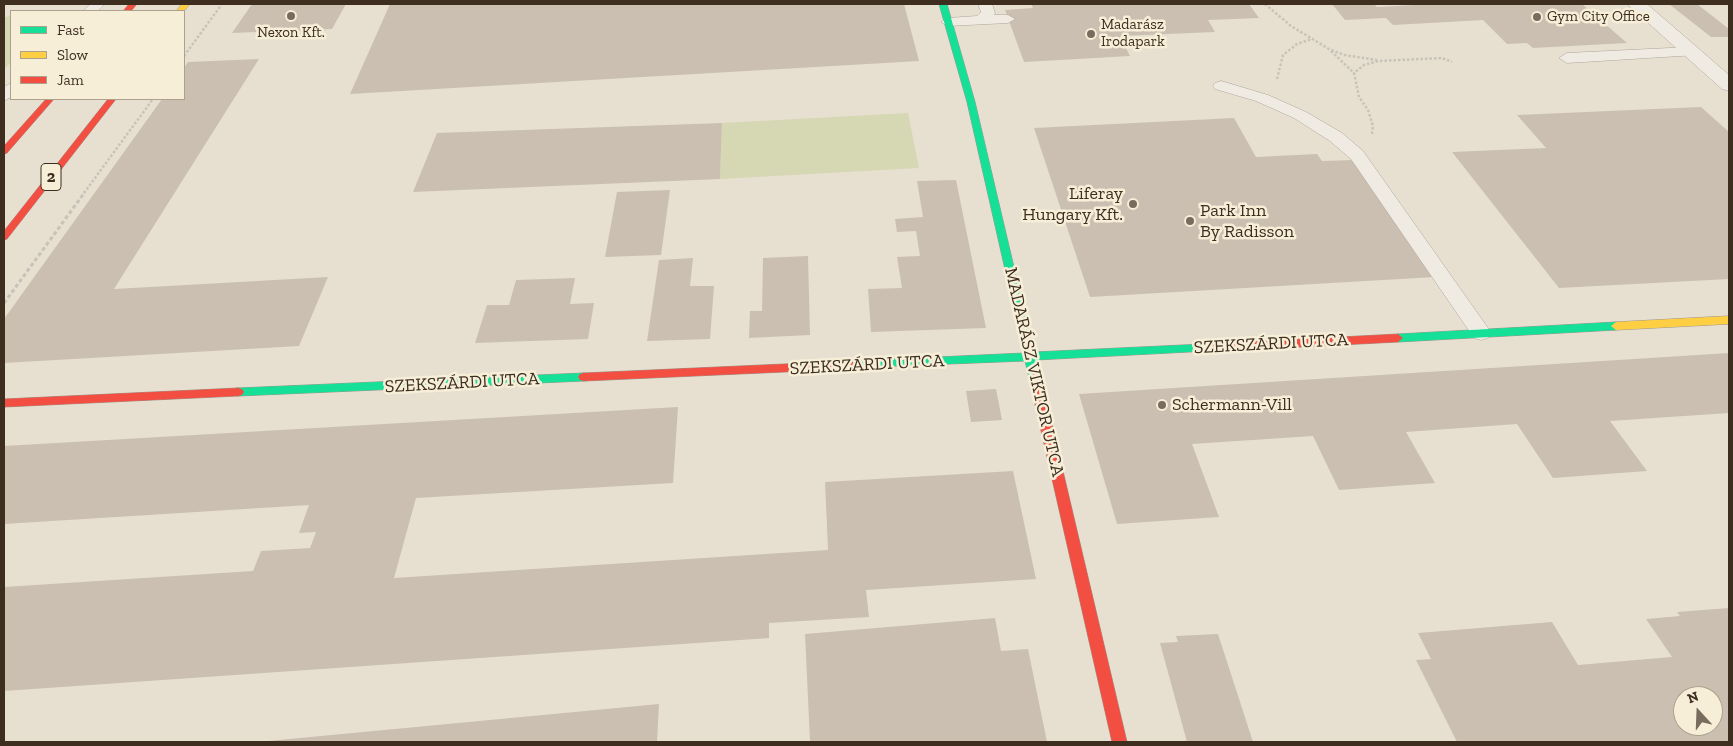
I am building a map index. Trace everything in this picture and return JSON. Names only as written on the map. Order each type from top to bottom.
[{"type":"street","name":"MADARÁSZ VIKTOR UTCA","points":[[943,4],[971,102],[1120,742]]},
{"type":"street","points":[[1636,4],[1729,85]]},
{"type":"street","points":[[4,150],[49,100]]},
{"type":"street","name":"2","points":[[4,237],[111,100]]},
{"type":"street","name":"SZEKSZÁRDI UTCA","points":[[4,403],[1030,358],[1729,320]]},
{"type":"lane","points":[[981,20],[988,13],[985,4]]},
{"type":"lane","points":[[948,22],[1008,18]]},
{"type":"lane","points":[[1567,58],[1691,52]]},
{"type":"lane","points":[[1221,86],[1262,98],[1300,114],[1336,137],[1357,155],[1481,333]]},
{"type":"path","points":[[185,55],[222,4]]},
{"type":"path","points":[[1265,4],[1291,26],[1329,49],[1344,55],[1378,61],[1442,58],[1452,62]]},
{"type":"path","points":[[1329,49],[1354,73],[1359,97],[1368,110],[1373,126],[1371,142],[1357,155]]},
{"type":"path","points":[[1354,73],[1364,65],[1378,61]]},
{"type":"path","points":[[4,303],[152,100]]},
{"type":"green space","points":[[10,15],[10,63],[4,70],[4,18]]},
{"type":"green space","points":[[908,113],[919,168],[720,179],[722,123]]},
{"type":"building","name":"Nexon Kft.","points":[[252,4],[346,4],[332,29],[232,33]]},
{"type":"building","points":[[390,4],[904,4],[919,61],[350,94]]},
{"type":"building","name":"Madarász Irodapark","points":[[1031,4],[1249,4],[1259,18],[1208,20],[1215,32],[1120,36],[1130,56],[1024,62],[1005,10],[1033,8]]},
{"type":"building","points":[[1332,4],[1374,4],[1377,7],[1435,4],[1582,4],[1627,43],[1533,48],[1527,43],[1507,44],[1483,20],[1393,25],[1386,18],[1345,20]]},
{"type":"building","points":[[1669,4],[1697,4],[1729,29],[1729,37],[1711,37]]},
{"type":"building","points":[[259,59],[114,289],[328,277],[299,346],[4,363],[4,319],[161,100],[185,100],[185,66],[188,62]]},
{"type":"building","points":[[1701,107],[1729,132],[1729,279],[1559,288],[1452,152],[1546,148],[1517,115]]},
{"type":"building","points":[[1234,118],[1256,157],[1317,154],[1322,161],[1355,160],[1435,277],[1090,297],[1034,128]]},
{"type":"building","points":[[722,123],[720,179],[413,192],[437,133]]},
{"type":"building","points":[[956,180],[986,328],[871,332],[868,289],[902,288],[897,257],[920,256],[916,231],[897,232],[895,219],[923,217],[917,181]]},
{"type":"building","points":[[670,190],[661,255],[605,257],[617,192]]},
{"type":"building","points":[[808,256],[810,335],[749,338],[750,311],[762,311],[763,258]]},
{"type":"building","points":[[693,258],[690,286],[714,286],[710,339],[647,341],[659,260]]},
{"type":"building","points":[[575,278],[570,304],[594,303],[588,339],[475,343],[487,305],[509,305],[516,280]]},
{"type":"building","points":[[1729,353],[1729,413],[1610,421],[1647,471],[1553,478],[1517,424],[1406,432],[1435,483],[1339,490],[1313,436],[1192,444],[1219,517],[1117,524],[1079,394]]},
{"type":"building","points":[[996,389],[1002,420],[971,422],[966,391]]},
{"type":"building","points":[[678,407],[673,483],[416,498],[394,578],[828,550],[825,482],[1013,471],[1036,579],[866,590],[869,617],[769,623],[769,638],[4,691],[4,587],[253,571],[261,551],[310,548],[316,532],[299,533],[309,505],[4,524],[4,446]]},
{"type":"building","points":[[1729,608],[1729,742],[1457,742],[1416,660],[1431,659],[1418,633],[1552,622],[1578,665],[1672,657],[1646,619],[1680,616],[1677,612]]},
{"type":"building","points":[[995,618],[1001,651],[1028,649],[1047,742],[810,742],[805,634]]},
{"type":"building","points":[[1218,634],[1253,742],[1187,742],[1160,643],[1178,642],[1176,636]]},
{"type":"building","points":[[659,704],[657,742],[268,742],[268,741]]},
{"type":"traffic: fast","points":[[943,4],[971,102],[1035,378]]},
{"type":"traffic: fast","points":[[1398,338],[1616,326]]},
{"type":"traffic: fast","points":[[851,365],[1204,348]]},
{"type":"traffic: fast","points":[[238,392],[584,377]]},
{"type":"traffic: slow","points":[[181,10],[186,4]]},
{"type":"traffic: slow","points":[[1616,326],[1729,320]]},
{"type":"traffic: jam","points":[[128,10],[133,4]]},
{"type":"traffic: jam","points":[[4,151],[49,100]]},
{"type":"traffic: jam","points":[[4,237],[111,100]]},
{"type":"traffic: jam","points":[[1204,348],[1398,338]]},
{"type":"traffic: jam","points":[[584,377],[851,365]]},
{"type":"traffic: jam","points":[[1035,378],[1120,742]]},
{"type":"traffic: jam","points":[[4,403],[238,392]]},
{"type":"place","name":"Nexon Kft.","points":[[291,16]]},
{"type":"place","name":"Gym City Office","points":[[1537,17]]},
{"type":"place","name":"Madarász Irodapark","points":[[1091,34]]},
{"type":"place","name":"Liferay Hungary Kft.","points":[[1133,204]]},
{"type":"place","name":"Park Inn By Radisson","points":[[1190,221]]},
{"type":"place","name":"Schermann-Vill","points":[[1162,405]]}]
